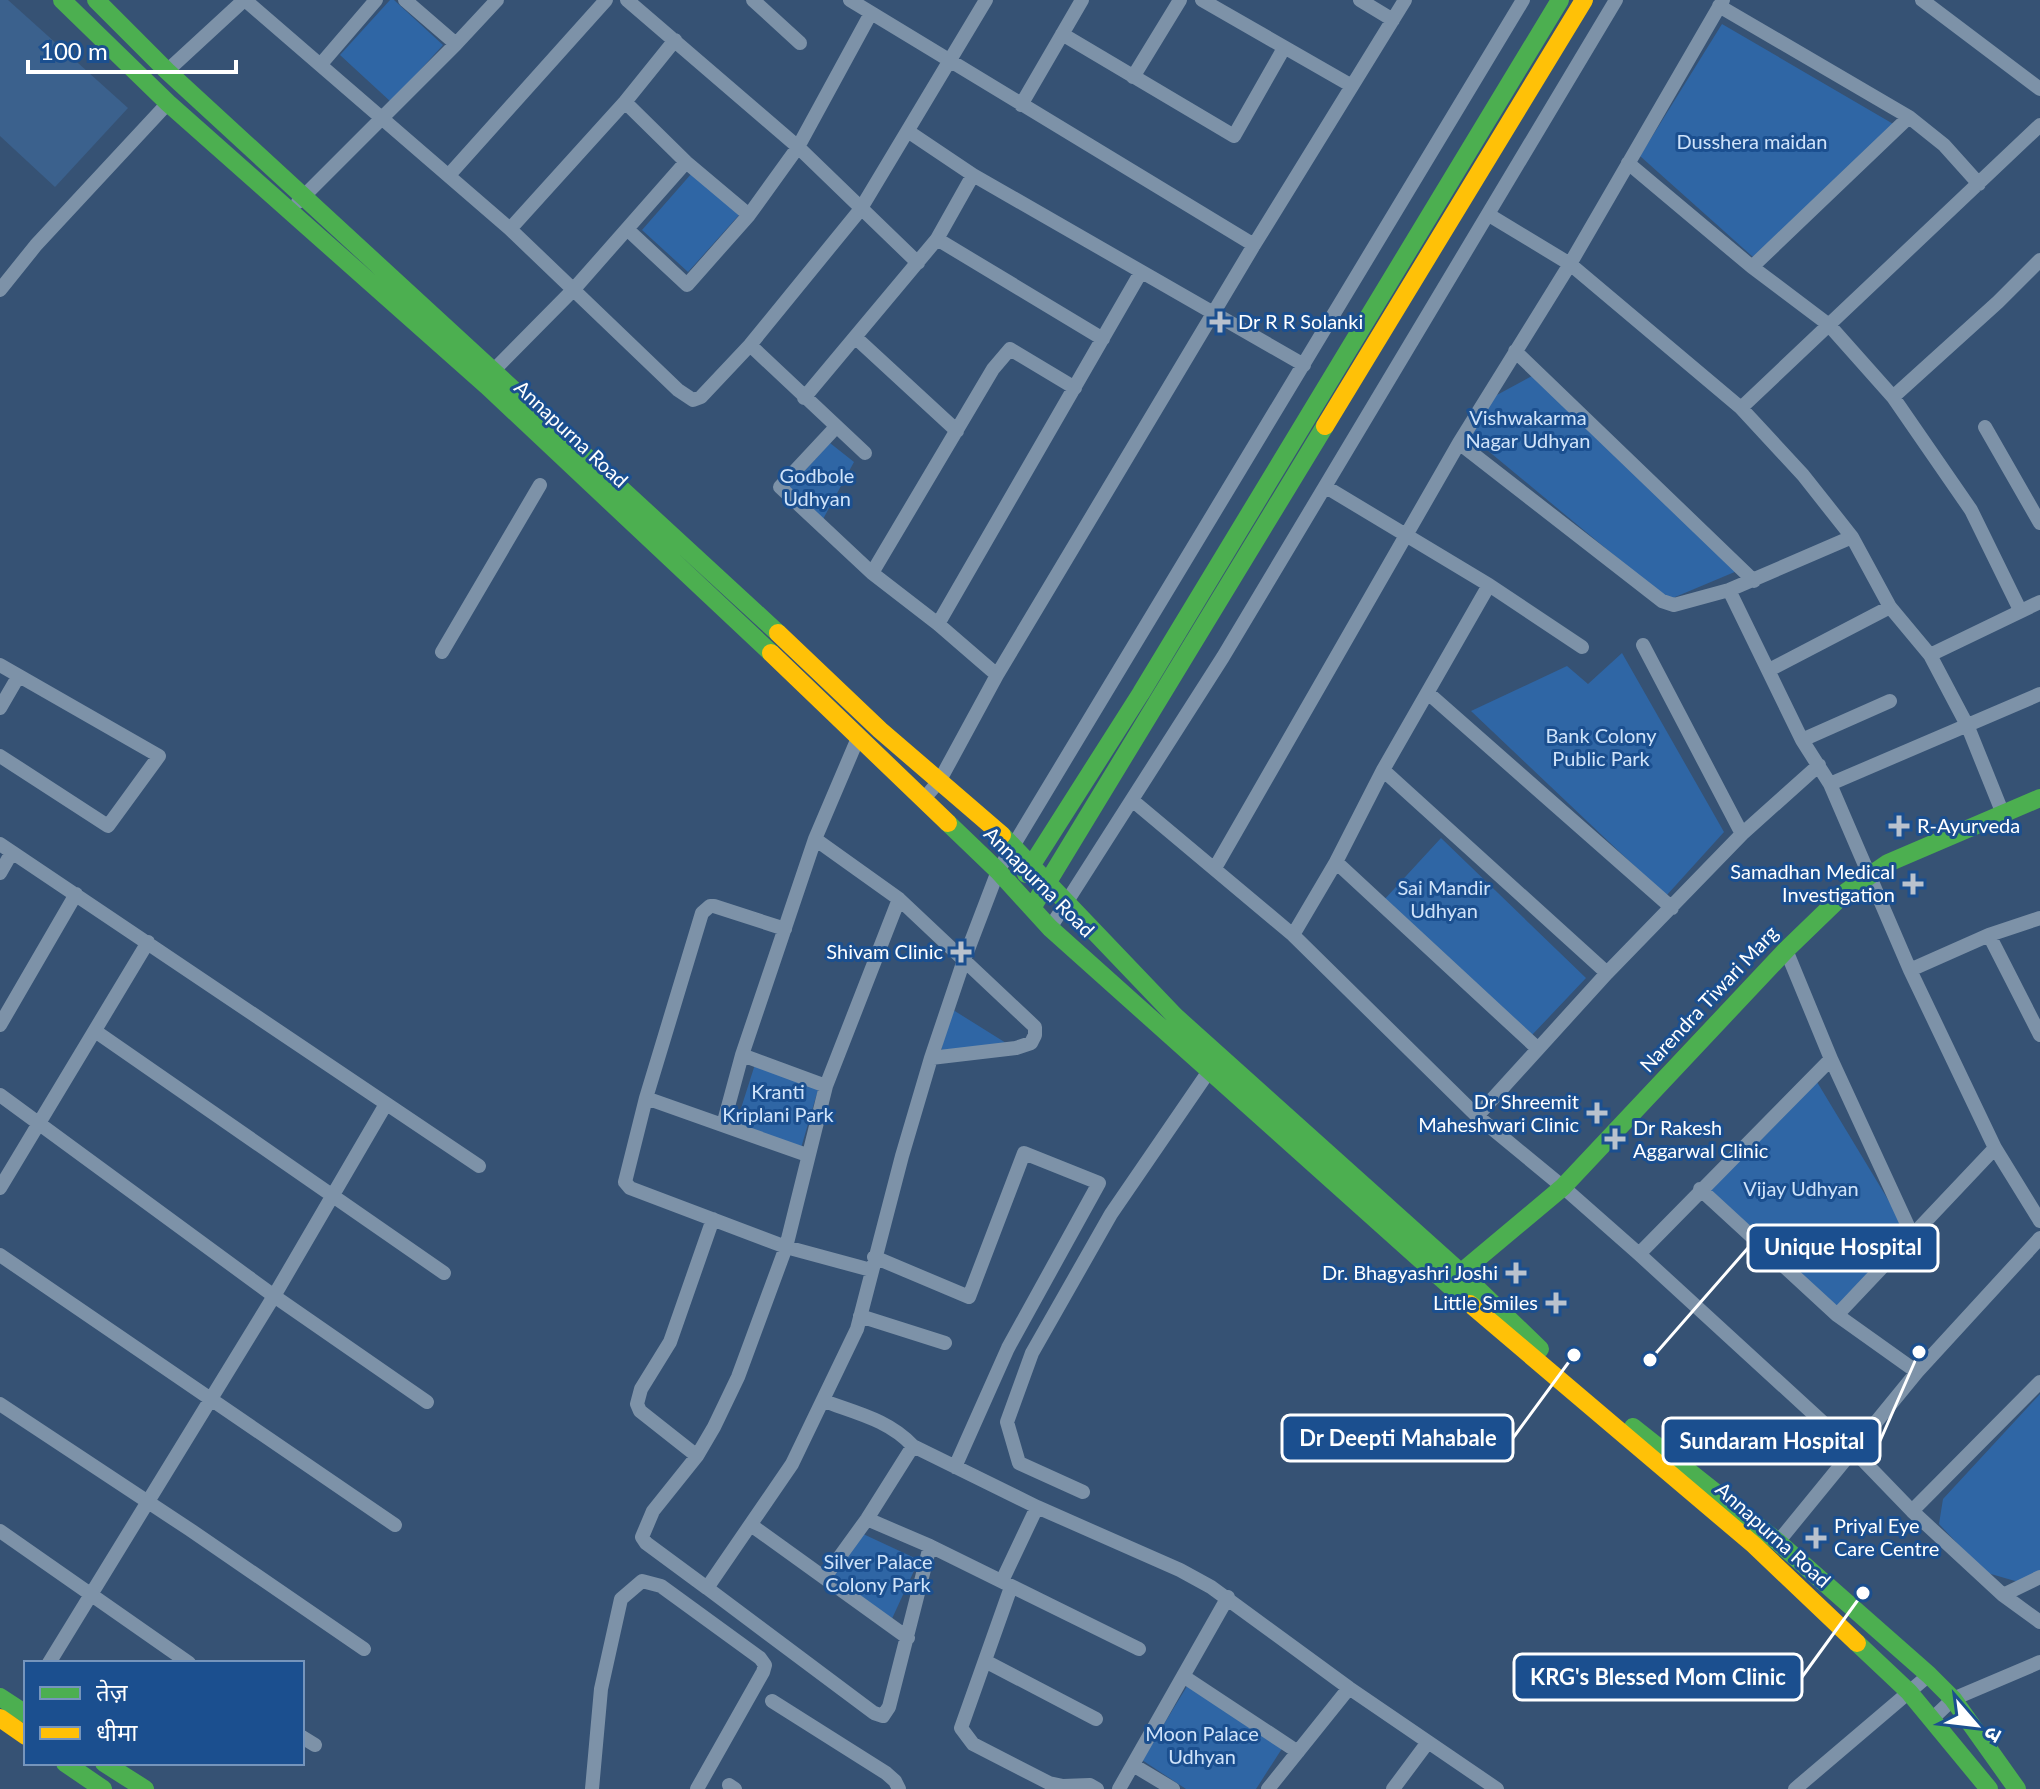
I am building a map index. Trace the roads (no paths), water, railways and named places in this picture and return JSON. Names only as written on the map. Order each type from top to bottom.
[{"type":"main road","name":"Annapurna Road","points":[[62,0],[168,103],[289,212],[1012,844],[1066,905],[1175,1016],[1453,1278],[1754,1545],[1909,1692],[1989,1789]]},
{"type":"main road","name":"Annapurna Road","points":[[96,0],[167,71],[494,370],[730,600],[858,738],[998,871],[1050,928],[1209,1071],[1568,1375],[1778,1542],[1929,1675],[1953,1699],[2017,1789]]},
{"type":"main road","points":[[1016,890],[1141,693],[1560,0]]},
{"type":"main road","points":[[1032,908],[1584,0]]},
{"type":"main road","points":[[1530,50],[1548,60]]},
{"type":"main road","name":"Narendra Tiwari Marg","points":[[1453,1278],[1563,1187],[1823,912],[1868,874],[2003,814],[2039,802]]},
{"type":"main road","points":[[0,1697],[18,1717]]},
{"type":"main road","points":[[68,1765],[103,1789]]},
{"type":"main road","points":[[107,1765],[145,1789]]},
{"type":"street","points":[[167,71],[244,0],[510,229],[678,390],[693,400],[701,397],[750,345],[860,210],[986,0]]},
{"type":"street","points":[[321,64],[376,0]]},
{"type":"street","points":[[405,0],[456,44]]},
{"type":"street","points":[[289,212],[497,0]]},
{"type":"street","points":[[449,175],[606,0]]},
{"type":"street","points":[[627,0],[798,147],[918,263]]},
{"type":"street","points":[[753,0],[800,43]]},
{"type":"street","points":[[850,0],[1254,245]]},
{"type":"street","points":[[1021,105],[1082,0]]},
{"type":"street","points":[[1133,77],[1180,0]]},
{"type":"street","points":[[1202,0],[1352,86]]},
{"type":"street","points":[[1360,0],[1393,20]]},
{"type":"street","points":[[923,800],[940,780],[997,675],[1254,245],[1405,0]]},
{"type":"street","points":[[707,1588],[792,1464],[857,1329],[931,1058],[998,871],[1520,5],[1503,0]]},
{"type":"street","points":[[1050,928],[1326,487],[1616,0]]},
{"type":"street","points":[[1922,0],[2040,89]]},
{"type":"street","points":[[1215,868],[1459,443],[1570,264],[1721,3],[1909,117],[1944,145],[1979,184]]},
{"type":"street","points":[[627,229],[687,285],[749,215],[798,147],[871,13]]},
{"type":"street","points":[[1062,34],[1234,136],[1284,48]]},
{"type":"street","points":[[510,229],[625,102],[675,40]]},
{"type":"street","points":[[625,102],[686,162],[749,215]]},
{"type":"street","points":[[0,290],[36,245],[168,103]]},
{"type":"street","points":[[1752,267],[1909,117]]},
{"type":"street","points":[[1741,408],[2040,125]]},
{"type":"street","points":[[909,132],[973,175],[1304,365]]},
{"type":"street","points":[[494,370],[574,289],[686,162]]},
{"type":"street","points":[[1628,163],[1752,267],[1829,325],[1893,397],[1971,510],[2020,610]]},
{"type":"street","points":[[804,398],[937,239],[973,175]]},
{"type":"street","points":[[1489,215],[1570,264],[1741,408],[1803,475],[1852,537],[1890,607],[1930,655],[1968,727],[2003,814]]},
{"type":"street","points":[[937,239],[1103,339]]},
{"type":"street","points":[[1893,397],[2040,260]]},
{"type":"street","points":[[938,624],[1141,272]]},
{"type":"street","points":[[855,337],[957,431]]},
{"type":"street","points":[[750,345],[865,453]]},
{"type":"street","points":[[872,573],[993,369],[1010,349],[1075,388]]},
{"type":"street","points":[[1515,351],[1754,581]]},
{"type":"street","points":[[836,427],[780,487],[872,573],[997,675]]},
{"type":"street","points":[[1985,427],[2040,523]]},
{"type":"street","points":[[1459,443],[1662,601],[1674,605],[1754,581],[1852,537]]},
{"type":"street","points":[[442,652],[540,485]]},
{"type":"street","points":[[1326,487],[1489,585],[1582,647]]},
{"type":"street","points":[[1293,935],[1489,585]]},
{"type":"street","points":[[1729,590],[1802,740],[1830,784],[1910,970],[1995,1148],[2040,1221]]},
{"type":"street","points":[[1930,655],[2040,602]]},
{"type":"street","points":[[1769,670],[1890,607]]},
{"type":"street","points":[[1643,645],[1742,834]]},
{"type":"street","points":[[0,665],[159,756],[108,826],[0,756]]},
{"type":"street","points":[[0,708],[18,677]]},
{"type":"street","points":[[1428,693],[1672,908]]},
{"type":"street","points":[[1830,784],[2040,694]]},
{"type":"street","points":[[1802,740],[1890,701]]},
{"type":"street","points":[[723,1125],[742,1055],[815,839],[858,738]]},
{"type":"street","points":[[1477,1116],[1607,973],[1742,834],[1819,765]]},
{"type":"street","points":[[1383,770],[1607,973]]},
{"type":"street","points":[[1132,800],[1293,935],[1477,1116],[1639,1254],[1854,1451],[1912,1511],[2003,1595],[2040,1622]]},
{"type":"street","points":[[815,839],[899,899],[1035,1027],[1031,1043],[1016,1048],[931,1058]]},
{"type":"street","points":[[0,873],[6,848],[479,1166]]},
{"type":"street","points":[[1336,862],[1537,1048]]},
{"type":"street","points":[[0,1025],[76,894]]},
{"type":"street","points":[[899,899],[826,1086],[786,1247],[738,1377],[697,1456],[653,1511],[642,1537],[880,1716],[885,1715],[889,1707],[930,1546]]},
{"type":"street","points":[[785,929],[714,906],[706,908],[685,966],[625,1182],[630,1188],[786,1247],[873,1264],[969,1297],[1024,1153],[1099,1183],[1008,1348],[955,1467]]},
{"type":"street","points":[[1910,970],[1989,935],[2040,918]]},
{"type":"street","points":[[1989,935],[2040,1035]]},
{"type":"street","points":[[0,1188],[148,942]]},
{"type":"street","points":[[1786,950],[1831,1059],[1913,1237]]},
{"type":"street","points":[[95,1031],[444,1273]]},
{"type":"street","points":[[742,1055],[826,1086]]},
{"type":"street","points":[[1639,1254],[1831,1059]]},
{"type":"street","points":[[1083,1492],[1019,1463],[1007,1422],[1032,1353],[1111,1214],[1209,1071]]},
{"type":"street","points":[[0,1095],[274,1296],[427,1402]]},
{"type":"street","points":[[646,1098],[807,1155]]},
{"type":"street","points":[[50,1661],[274,1296],[386,1104]]},
{"type":"street","points":[[1837,1315],[1995,1148]]},
{"type":"street","points":[[1700,1189],[1837,1315],[1917,1372]]},
{"type":"street","points":[[697,1456],[640,1411],[637,1404],[641,1389],[670,1342],[713,1219]]},
{"type":"street","points":[[1778,1542],[1917,1372],[2040,1238]]},
{"type":"street","points":[[0,1255],[395,1525]]},
{"type":"street","points":[[860,1316],[945,1343]]},
{"type":"street","points":[[1912,1511],[2040,1382]]},
{"type":"street","points":[[824,1401],[886,1423],[913,1446],[1037,1507],[1180,1570],[1228,1597],[1349,1688],[1497,1789]]},
{"type":"street","points":[[0,1404],[364,1649]]},
{"type":"street","points":[[825,1577],[867,1519],[913,1446]]},
{"type":"street","points":[[1037,1507],[1006,1584],[985,1661],[961,1728],[973,1744],[1049,1783],[1090,1785],[1097,1789]]},
{"type":"street","points":[[867,1519],[930,1546],[1139,1649]]},
{"type":"street","points":[[751,1525],[908,1638]]},
{"type":"street","points":[[0,1531],[186,1661]]},
{"type":"street","points":[[2003,1595],[2040,1577]]},
{"type":"street","points":[[592,1789],[601,1689],[621,1599],[636,1584],[646,1580],[661,1586],[760,1658],[765,1665],[697,1789]]},
{"type":"street","points":[[1119,1789],[1228,1597]]},
{"type":"street","points":[[985,1661],[1096,1719]]},
{"type":"street","points":[[1932,1719],[1953,1699],[2040,1662]]},
{"type":"street","points":[[1795,1789],[1929,1675]]},
{"type":"street","points":[[1183,1676],[1298,1752]]},
{"type":"street","points":[[1268,1789],[1349,1688]]},
{"type":"street","points":[[772,1701],[886,1773],[899,1789]]},
{"type":"street","points":[[1393,1789],[1428,1742]]},
{"type":"street","points":[[1133,1765],[1173,1789]]},
{"type":"place","name":"Dr R R Solanki","points":[[1220,322]]},
{"type":"place","name":"R-Ayurveda","points":[[1899,826]]},
{"type":"place","name":"Samadhan Medical Investigation","points":[[1913,884]]},
{"type":"place","name":"Shivam Clinic","points":[[961,952]]},
{"type":"place","name":"Dr Shreemit Maheshwari Clinic","points":[[1597,1113]]},
{"type":"place","name":"Dr Rakesh Aggarwal Clinic","points":[[1615,1139]]},
{"type":"place","name":"Dr. Bhagyashri Joshi","points":[[1516,1273]]},
{"type":"place","name":"Little Smiles","points":[[1556,1303]]},
{"type":"place","name":"Sundaram Hospital","points":[[1919,1352]]},
{"type":"place","name":"Dr Deepti Mahabale","points":[[1574,1355]]},
{"type":"place","name":"Unique Hospital","points":[[1650,1360]]},
{"type":"place","name":"Priyal Eye Care Centre","points":[[1816,1538]]},
{"type":"place","name":"KRG's Blessed Mom Clinic","points":[[1863,1593]]},
{"type":"park label","name":"Dusshera maidan","points":[[1752,142]]},
{"type":"park label","name":"Vishwakarma Nagar Udhyan","points":[[1528,430]]},
{"type":"park label","name":"Godbole Udhyan","points":[[817,488]]},
{"type":"park label","name":"Bank Colony Public Park","points":[[1601,748]]},
{"type":"park label","name":"Sai Mandir Udhyan","points":[[1444,900]]},
{"type":"park label","name":"Kranti Kriplani Park","points":[[778,1104]]},
{"type":"park label","name":"Vijay Udhyan","points":[[1801,1189]]},
{"type":"park label","name":"Silver Palace Colony Park","points":[[878,1574]]},
{"type":"park label","name":"Moon Palace Udhyan","points":[[1202,1746]]}]
